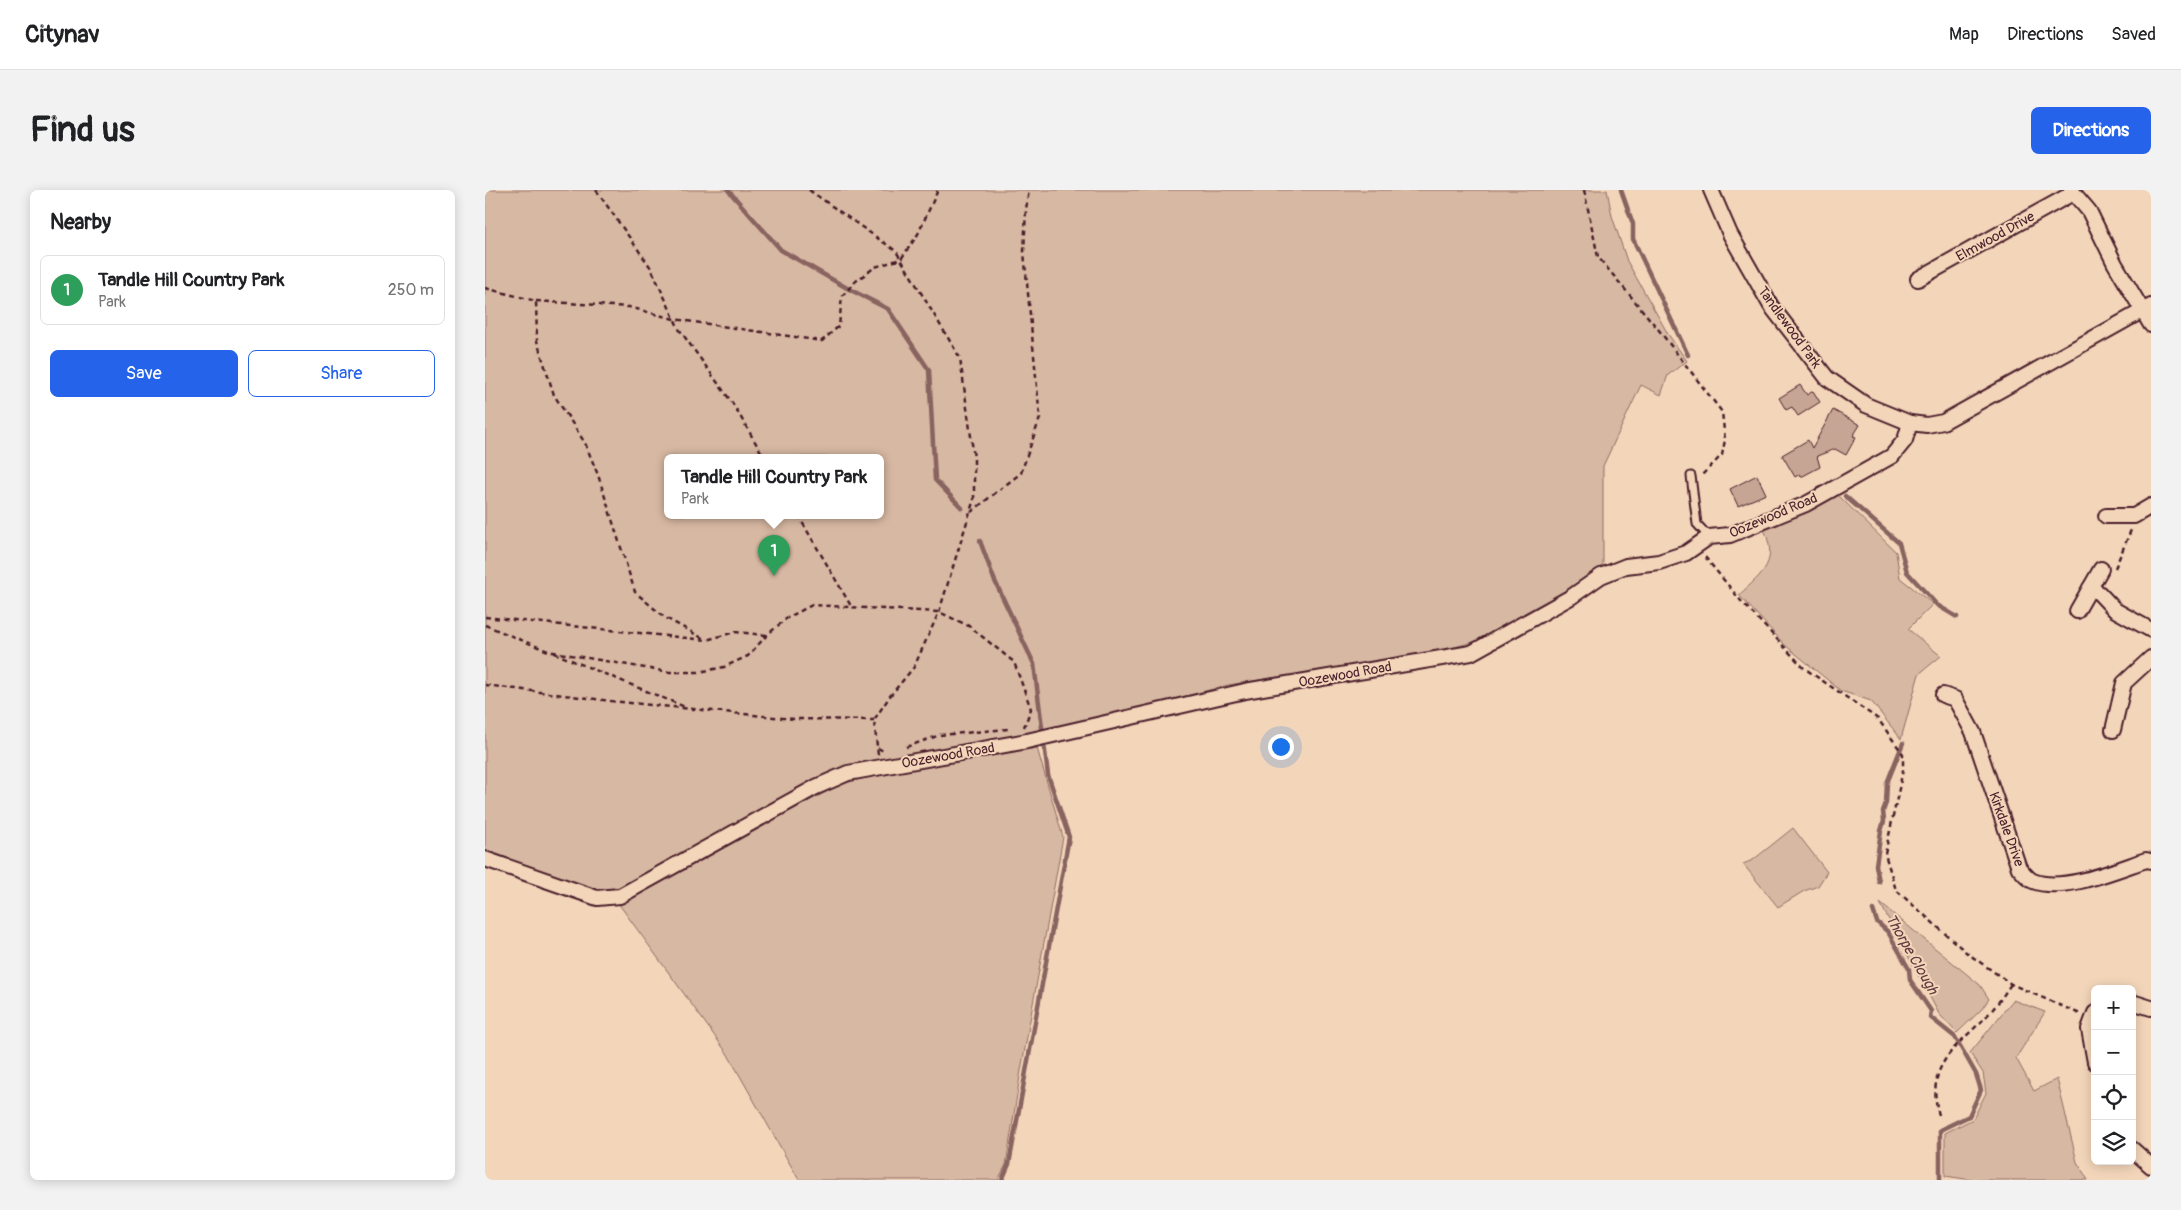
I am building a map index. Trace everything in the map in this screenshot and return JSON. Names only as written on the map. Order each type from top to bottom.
[{"type":"street","name":"Tandlewood Park","points":[[1711,190],[1730,234],[1771,306],[1827,378],[1866,404],[1910,424]]},
{"type":"street","points":[[2072,192],[2089,211],[2115,264],[2147,308],[2151,324]]},
{"type":"street","name":"Elmwood Drive","points":[[1917,279],[2072,192]]},
{"type":"street","points":[[1910,424],[1927,425],[1943,422],[2147,308]]},
{"type":"street","name":"Oozewood Road","points":[[485,859],[597,898],[620,896],[816,787],[848,773],[1043,738],[1245,691],[1471,653],[1571,597],[1601,576],[1626,566],[1659,562],[1686,553],[1709,537],[1730,535],[1806,504],[1893,456],[1905,440],[1910,424]]},
{"type":"street","points":[[2106,516],[2134,516],[2151,506]]},
{"type":"street","points":[[2077,611],[2101,569]]},
{"type":"street","points":[[2090,588],[2099,593],[2115,610],[2151,630]]},
{"type":"street","points":[[2113,730],[2124,682],[2151,658]]},
{"type":"street","name":"Kirkdale Drive","points":[[1943,695],[1955,699],[1973,732],[2019,868],[2031,881],[2051,886],[2092,877],[2145,860],[2151,861]]},
{"type":"street","points":[[2136,1003],[2151,1008]]},
{"type":"street","points":[[2091,1022],[2089,1029],[2091,1040]]},
{"type":"street","points":[[2136,1153],[2151,1166]]},
{"type":"lane","points":[[1691,480],[1697,524],[1709,537]]},
{"type":"path","points":[[596,190],[651,268],[679,328],[733,404],[762,454]]},
{"type":"path","points":[[809,190],[896,251],[901,259],[960,358],[974,458],[974,499],[939,612],[914,667],[889,696],[874,720],[878,748],[878,768]]},
{"type":"path","points":[[485,288],[536,301],[629,307],[674,319],[823,341],[839,326],[842,296],[856,281],[875,267],[901,259],[918,234],[938,190]]},
{"type":"path","points":[[970,513],[1021,473],[1040,418],[1024,252],[1029,190]]},
{"type":"path","points":[[1584,190],[1598,257],[1658,329],[1722,412],[1725,440],[1722,455],[1710,469],[1691,480]]},
{"type":"path","points":[[536,301],[537,340],[554,395],[585,443],[598,476],[635,592],[664,617],[706,640]]},
{"type":"path","points":[[2101,569],[2109,571],[2116,568],[2131,532],[2134,516]]},
{"type":"path","points":[[800,519],[851,606]]},
{"type":"path","points":[[1697,546],[1741,601],[1804,668],[1879,719],[1903,754],[1903,770],[1885,854],[1897,890],[1967,953],[2011,984],[2091,1015]]},
{"type":"path","points":[[548,651],[668,672],[699,672],[724,667],[749,656],[767,635],[787,618],[812,605],[939,612],[969,626],[1013,662],[1031,709],[1022,730]]},
{"type":"path","points":[[485,617],[706,640],[735,632],[767,635]]},
{"type":"path","points":[[485,625],[689,709]]},
{"type":"path","points":[[485,685],[611,702],[794,719],[874,720]]},
{"type":"path","points":[[905,747],[940,734],[1001,728],[1015,730]]},
{"type":"path","points":[[878,748],[888,754]]},
{"type":"path","points":[[1939,1115],[1935,1102],[1938,1074],[1949,1051],[1993,1009],[2011,984]]},
{"type":"shaded area","points":[[485,190],[1607,190],[1612,216],[1627,261],[1668,334],[1687,361],[1668,375],[1661,395],[1641,385],[1603,466],[1603,566],[1599,573],[1538,611],[1491,637],[1444,650],[1228,685],[1026,738],[878,762],[621,889],[609,892],[590,890],[485,854]]},
{"type":"shaded area","points":[[1837,494],[1896,552],[1900,578],[1933,604],[1908,629],[1941,656],[1919,674],[1901,739],[1871,701],[1841,691],[1785,645],[1739,595],[1762,573],[1769,558],[1770,549],[1763,527]]},
{"type":"shaded area","points":[[1037,748],[1063,837],[1006,1165],[998,1180],[799,1180],[727,1053],[618,903],[841,784],[886,773]]},
{"type":"shaded area","points":[[1793,828],[1827,872],[1818,886],[1804,891],[1778,907],[1743,864],[1753,860]]},
{"type":"shaded area","points":[[1880,903],[1980,985],[1989,999],[1981,1010],[1957,1033],[1939,1014]]},
{"type":"shaded area","points":[[2013,1000],[2045,1012],[2016,1058],[2034,1091],[2057,1079],[2077,1162],[2088,1180],[1972,1180],[1945,1176],[1945,1133],[1973,1119],[1986,1093],[1983,1073],[1970,1053]]},
{"type":"building","points":[[1800,385],[1807,395],[1813,391],[1820,402],[1798,416],[1792,407],[1786,410],[1779,398]]},
{"type":"building","points":[[1833,410],[1860,425],[1853,436],[1856,437],[1846,455],[1835,449],[1817,456],[1820,467],[1801,477],[1800,474],[1795,477],[1782,455],[1808,440],[1812,448]]},
{"type":"building","points":[[1757,475],[1766,494],[1738,506],[1730,489]]},
{"type":"waterway","points":[[728,190],[781,250],[888,309],[929,370],[935,480],[962,508]]},
{"type":"waterway","points":[[1621,190],[1633,224],[1633,239],[1688,355]]},
{"type":"waterway","points":[[1845,496],[1899,543],[1907,572],[1937,605],[1957,617]]},
{"type":"waterway","points":[[980,541],[994,579],[1034,664],[1048,775],[1069,837],[1009,1164],[1002,1180]]},
{"type":"waterway","name":"Thorpe Clough","points":[[1879,882],[1876,865],[1884,821],[1883,811],[1886,803],[1887,783],[1903,743]]},
{"type":"waterway","name":"Thorpe Clough","points":[[1873,910],[1877,922],[1888,932],[1909,969],[1910,980],[1931,1011],[1930,1017],[1955,1037],[1976,1074],[1981,1090],[1969,1116],[1940,1130],[1940,1180]]},
{"type":"place","name":"Tandle Hill Country Park","points":[[774,576]]}]
